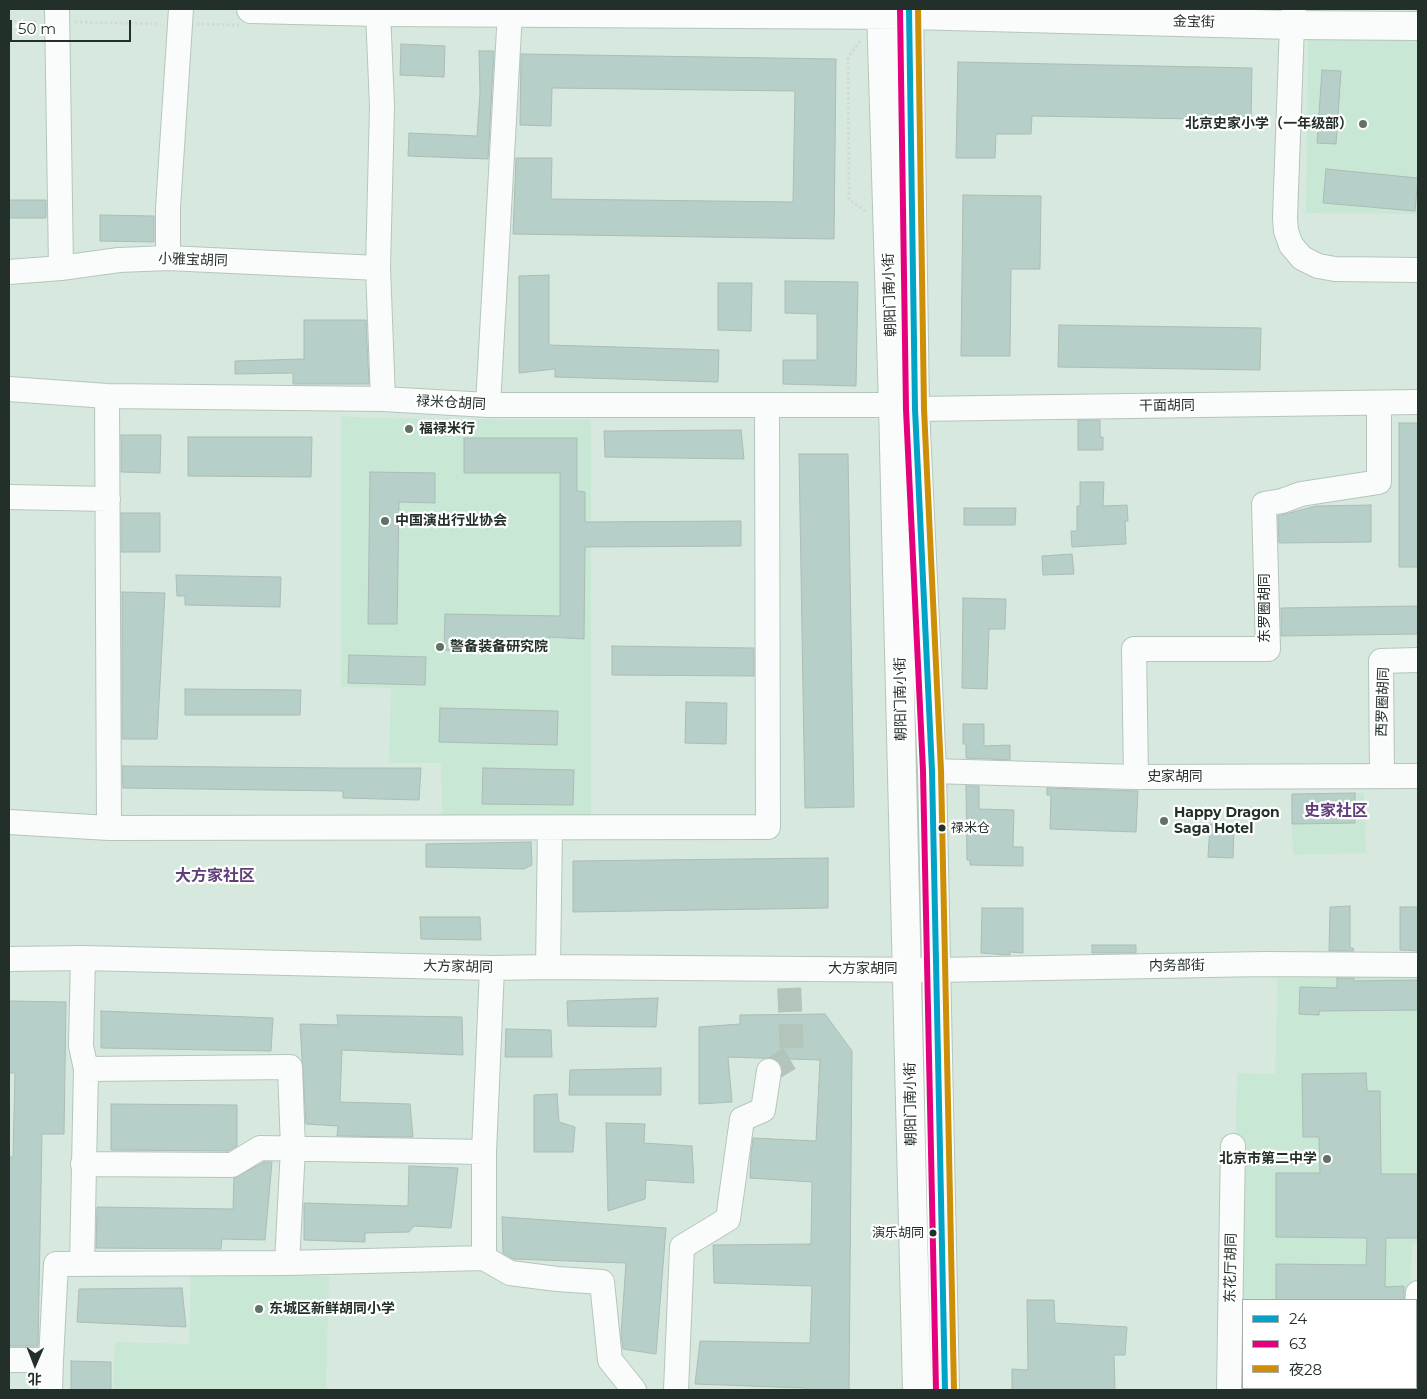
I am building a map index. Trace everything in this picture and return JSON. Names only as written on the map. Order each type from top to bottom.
[{"type":"main road","name":"金宝街","points":[[251,9],[378,12],[910,12],[1293,17],[1418,26]]},
{"type":"main road","name":"朝阳门南小街","points":[[881,12],[888,230],[904,407],[932,772],[945,1390]]},
{"type":"main road","name":"朝阳门南小街","points":[[910,12],[904,407],[908,968],[917,1390]]},
{"type":"street","points":[[57,9],[62,268]]},
{"type":"street","points":[[168,258],[168,208],[181,9]]},
{"type":"street","points":[[378,12],[382,106],[378,268],[383,399]]},
{"type":"street","points":[[488,405],[510,12]]},
{"type":"street","points":[[1293,17],[1285,218],[1286,231],[1292,245],[1302,258],[1318,266],[1335,269],[1418,270]]},
{"type":"street","name":"小雅宝胡同","points":[[9,272],[62,268],[119,260],[168,258],[378,268]]},
{"type":"street","name":"禄米仓胡同","points":[[9,390],[107,396],[383,399],[488,405],[904,407]]},
{"type":"street","points":[[107,396],[109,828]]},
{"type":"street","name":"干面胡同","points":[[904,407],[1418,402]]},
{"type":"street","name":"东罗圈胡同","points":[[1136,778],[1134,649],[1268,649],[1264,504],[1282,501],[1301,494],[1379,482],[1379,403]]},
{"type":"street","points":[[9,822],[109,828],[768,827],[767,406]]},
{"type":"street","points":[[9,497],[108,499]]},
{"type":"street","name":"西罗圈胡同","points":[[1382,776],[1382,661],[1418,660]]},
{"type":"street","name":"史家胡同","points":[[932,772],[1136,778],[1418,776]]},
{"type":"street","points":[[548,967],[550,828]]},
{"type":"street","points":[[82,1264],[86,1069],[81,1046],[83,958]]},
{"type":"street","name":"大方家胡同","points":[[9,960],[83,958],[492,968],[548,967],[790,976],[908,968]]},
{"type":"street","name":"内务部街","points":[[908,968],[936,970],[1264,964],[1418,965]]},
{"type":"street","points":[[484,1258],[484,1152],[492,968]]},
{"type":"street","points":[[86,1069],[290,1067],[293,1148],[287,1263]]},
{"type":"street","points":[[676,1390],[682,1247],[728,1219],[742,1119],[763,1110],[769,1071]]},
{"type":"street","name":"东花厅胡同","points":[[1229,1390],[1233,1146]]},
{"type":"street","points":[[83,1164],[232,1165],[260,1148],[484,1152]]},
{"type":"street","points":[[50,1390],[56,1264],[287,1263],[484,1258],[510,1272],[557,1279],[602,1282],[610,1360],[634,1390]]},
{"type":"street","points":[[1417,1308],[1418,1293]]},
{"type":"street","points":[[9,1360],[51,1360]]},
{"type":"path","points":[[881,12],[848,57],[849,199],[888,230]]},
{"type":"shaded area","name":"北京史家小学（一年级部）","points":[[1308,33],[1418,35],[1418,214],[1306,213]]},
{"type":"shaded area","points":[[341,416],[369,418],[591,420],[591,818],[442,819],[441,763],[389,763],[391,688],[341,687]]},
{"type":"shaded area","points":[[1364,793],[1366,853],[1293,855],[1291,795]]},
{"type":"shaded area","name":"北京市第二中学","points":[[1278,968],[1418,969],[1418,1243],[1412,1244],[1410,1299],[1242,1299],[1242,1389],[1399,1390],[1231,1390],[1237,1073],[1275,1074]]},
{"type":"shaded area","name":"东城区新鲜胡同小学","points":[[191,1272],[329,1276],[326,1390],[113,1390],[115,1342],[189,1344]]},
{"type":"building","points":[[401,44],[445,46],[444,77],[400,75]]},
{"type":"building","points":[[479,51],[494,51],[488,159],[408,156],[409,133],[477,136],[480,92]]},
{"type":"building","points":[[521,54],[836,59],[834,239],[513,234],[516,158],[552,158],[551,199],[793,202],[795,91],[552,88],[551,126],[520,125]]},
{"type":"building","points":[[958,62],[1252,68],[1251,120],[1032,116],[1031,134],[996,134],[995,158],[956,158]]},
{"type":"building","points":[[1322,70],[1341,71],[1336,144],[1317,143]]},
{"type":"building","points":[[1326,169],[1418,178],[1415,211],[1323,203]]},
{"type":"building","points":[[963,195],[1041,196],[1040,269],[1011,269],[1010,356],[961,356]]},
{"type":"building","points":[[9,200],[46,200],[46,218],[9,218]]},
{"type":"building","points":[[100,215],[154,216],[154,242],[100,241]]},
{"type":"building","points":[[549,275],[549,345],[719,350],[718,382],[555,377],[555,369],[519,373],[519,276]]},
{"type":"building","points":[[785,281],[858,282],[856,386],[783,384],[783,360],[817,360],[817,314],[785,313]]},
{"type":"building","points":[[718,283],[752,283],[751,331],[718,330]]},
{"type":"building","points":[[304,320],[366,320],[369,384],[293,384],[293,373],[235,374],[235,361],[304,359]]},
{"type":"building","points":[[1059,325],[1261,328],[1260,370],[1058,367]]},
{"type":"building","points":[[1078,420],[1100,420],[1100,437],[1103,437],[1103,450],[1078,450]]},
{"type":"building","points":[[1399,423],[1418,423],[1418,567],[1399,567]]},
{"type":"building","points":[[741,430],[744,459],[605,457],[604,431]]},
{"type":"building","points":[[121,435],[161,435],[160,473],[121,472]]},
{"type":"building","points":[[188,437],[312,437],[311,477],[188,476]]},
{"type":"building","points":[[464,438],[577,438],[577,491],[585,492],[585,522],[741,521],[741,546],[585,547],[584,639],[549,637],[548,652],[444,650],[445,614],[560,616],[560,473],[464,473]]},
{"type":"building","points":[[799,454],[848,454],[854,807],[805,808]]},
{"type":"building","points":[[370,472],[435,473],[435,503],[399,502],[397,624],[368,624]]},
{"type":"building","points":[[1080,482],[1104,482],[1103,506],[1127,505],[1128,521],[1125,521],[1126,544],[1072,547],[1071,531],[1077,531],[1077,506],[1080,506]]},
{"type":"building","points":[[1371,505],[1371,542],[1279,543],[1278,516],[1316,506]]},
{"type":"building","points":[[964,508],[1016,508],[1015,525],[964,525]]},
{"type":"building","points":[[121,513],[160,513],[160,552],[121,552]]},
{"type":"building","points":[[1072,554],[1074,574],[1043,575],[1042,556]]},
{"type":"building","points":[[176,575],[281,577],[280,607],[185,605],[185,596],[177,596]]},
{"type":"building","points":[[122,592],[165,593],[157,739],[122,739]]},
{"type":"building","points":[[963,598],[1006,599],[1005,629],[989,629],[987,689],[962,688]]},
{"type":"building","points":[[1418,606],[1418,634],[1281,636],[1281,608]]},
{"type":"building","points":[[612,646],[754,648],[754,676],[612,675]]},
{"type":"building","points":[[349,655],[426,657],[425,685],[348,683]]},
{"type":"building","points":[[185,689],[301,690],[300,715],[185,715]]},
{"type":"building","points":[[686,702],[727,703],[726,744],[685,743]]},
{"type":"building","points":[[440,708],[558,711],[557,745],[439,742]]},
{"type":"building","points":[[963,724],[984,724],[984,746],[1010,745],[1010,760],[966,758],[966,744],[963,744]]},
{"type":"building","points":[[122,766],[421,768],[419,800],[343,798],[343,791],[123,788]]},
{"type":"building","points":[[483,768],[574,770],[573,805],[482,804]]},
{"type":"building","points":[[966,786],[979,786],[979,809],[1014,810],[1013,847],[1023,847],[1023,866],[970,865],[970,860],[967,860]]},
{"type":"building","points":[[1047,788],[1138,791],[1136,832],[1050,829],[1051,795],[1047,795]]},
{"type":"building","points":[[1355,793],[1355,823],[1292,824],[1292,794]]},
{"type":"building","points":[[1210,824],[1234,825],[1233,858],[1208,857]]},
{"type":"building","points":[[531,842],[532,865],[524,869],[426,867],[426,844]]},
{"type":"building","points":[[828,858],[828,908],[573,912],[573,861]]},
{"type":"building","points":[[1350,906],[1350,948],[1353,948],[1354,951],[1329,951],[1330,907]]},
{"type":"building","points":[[1400,907],[1418,907],[1418,951],[1400,950]]},
{"type":"building","points":[[982,908],[1023,908],[1023,953],[1010,952],[1010,955],[1006,955],[981,953]]},
{"type":"building","points":[[420,917],[480,917],[481,940],[421,939]]},
{"type":"building","points":[[1092,945],[1136,945],[1136,953],[1092,953]]},
{"type":"building","points":[[1337,978],[1354,978],[1354,981],[1418,980],[1418,1010],[1319,1011],[1319,1015],[1299,1014],[1300,987],[1337,988]]},
{"type":"building","points":[[658,998],[656,1027],[568,1026],[567,1001]]},
{"type":"building","points":[[9,1001],[66,1002],[64,1134],[42,1134],[38,1346],[9,1346],[9,1157],[13,1157],[15,1073],[9,1073]]},
{"type":"building","points":[[101,1011],[273,1018],[271,1051],[101,1048]]},
{"type":"building","points":[[825,1014],[852,1051],[849,1390],[807,1390],[805,1388],[695,1384],[700,1341],[810,1343],[812,1286],[714,1283],[713,1245],[811,1244],[812,1182],[750,1178],[751,1155],[753,1138],[816,1141],[820,1060],[728,1057],[732,1102],[699,1104],[699,1027],[740,1024],[740,1015]]},
{"type":"building","points":[[337,1015],[462,1017],[463,1055],[342,1050],[340,1102],[410,1104],[413,1137],[337,1136],[338,1126],[306,1124],[300,1024],[338,1025]]},
{"type":"building","points":[[506,1029],[551,1030],[552,1057],[505,1057]]},
{"type":"building","points":[[661,1068],[661,1095],[569,1095],[570,1070]]},
{"type":"building","points":[[1366,1073],[1367,1091],[1380,1091],[1381,1174],[1418,1174],[1418,1238],[1386,1238],[1385,1287],[1404,1286],[1404,1299],[1276,1299],[1276,1264],[1366,1265],[1367,1238],[1276,1237],[1276,1173],[1320,1173],[1319,1137],[1303,1137],[1302,1074]]},
{"type":"building","points":[[557,1094],[559,1122],[575,1127],[573,1152],[534,1152],[534,1095]]},
{"type":"building","points":[[111,1104],[237,1105],[237,1146],[228,1151],[111,1150]]},
{"type":"building","points":[[606,1123],[645,1124],[644,1143],[692,1146],[694,1183],[646,1180],[645,1199],[608,1211]]},
{"type":"building","points":[[264,1162],[272,1162],[265,1240],[222,1239],[221,1249],[96,1248],[97,1207],[233,1209],[234,1178]]},
{"type":"building","points":[[409,1166],[458,1168],[451,1228],[414,1226],[409,1232],[365,1233],[365,1242],[304,1240],[304,1203],[408,1206]]},
{"type":"building","points":[[502,1217],[666,1228],[656,1354],[623,1349],[621,1334],[626,1263],[513,1259],[503,1253]]},
{"type":"building","points":[[182,1288],[186,1327],[77,1322],[79,1289]]},
{"type":"building","points":[[1027,1300],[1054,1300],[1055,1323],[1127,1327],[1125,1355],[1114,1355],[1115,1390],[1012,1390],[1012,1369],[1028,1370]]},
{"type":"building","points":[[71,1361],[111,1362],[111,1390],[71,1390]]},
{"type":"tunnel","points":[[769,1071],[792,1057],[789,983]]},
{"type":"transit line","name":"63","points":[[900,9],[906,409],[923,771],[936,1390]]},
{"type":"transit line","name":"24","points":[[909,9],[915,409],[932,771],[945,1390]]},
{"type":"transit line","name":"夜28","points":[[918,9],[924,409],[941,771],[954,1390]]},
{"type":"place","name":"北京史家小学（一年级部）","points":[[1363,124]]},
{"type":"place","name":"福禄米行","points":[[409,429]]},
{"type":"place","name":"中国演出行业协会","points":[[385,521]]},
{"type":"place","name":"警备装备研究院","points":[[440,647]]},
{"type":"place","name":"Happy Dragon Saga Hotel","points":[[1164,821]]},
{"type":"place","name":"禄米仓","points":[[942,828]]},
{"type":"place","name":"北京市第二中学","points":[[1327,1159]]},
{"type":"place","name":"演乐胡同","points":[[933,1233]]},
{"type":"place","name":"东城区新鲜胡同小学","points":[[259,1309]]},
{"type":"district","name":"史家社区","points":[[1336,811]]},
{"type":"district","name":"大方家社区","points":[[215,876]]}]
